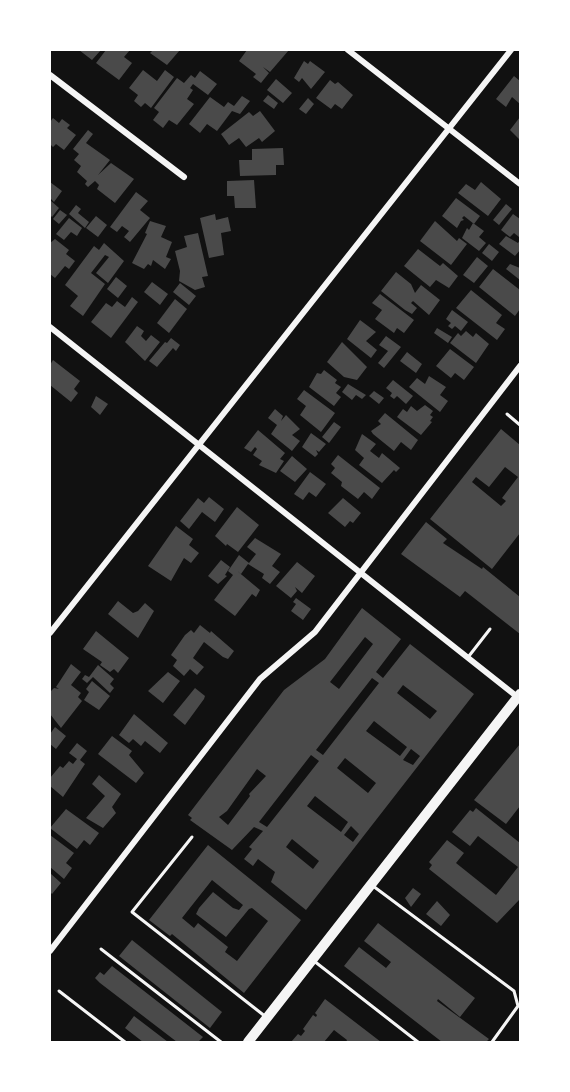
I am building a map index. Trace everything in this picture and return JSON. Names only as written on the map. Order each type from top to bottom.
[{"type":"main road","points":[[248,1042],[520,697]]},
{"type":"street","points":[[348,50],[520,184]]},
{"type":"street","points":[[50,633],[512,50]]},
{"type":"street","points":[[50,75],[184,177]]},
{"type":"street","points":[[50,327],[197,446],[520,697]]},
{"type":"street","points":[[50,951],[260,680],[315,632],[520,366]]},
{"type":"lane","points":[[507,414],[520,425]]},
{"type":"lane","points":[[468,658],[490,629]]},
{"type":"lane","points":[[192,837],[132,912],[267,1018]]},
{"type":"lane","points":[[371,885],[514,991],[518,1006],[492,1042]]},
{"type":"lane","points":[[101,949],[221,1042]]},
{"type":"lane","points":[[312,960],[418,1042]]},
{"type":"lane","points":[[59,991],[125,1042]]},
{"type":"building","points":[[79,50],[101,50],[92,60]]},
{"type":"building","points":[[106,50],[130,50],[124,57],[132,63],[119,80],[96,63]]},
{"type":"building","points":[[153,50],[180,50],[167,65],[150,53]]},
{"type":"building","points":[[247,50],[289,50],[270,72],[263,67],[269,73],[261,83],[253,77],[256,74],[239,61]]},
{"type":"building","points":[[304,61],[308,64],[310,61],[325,72],[311,89],[302,78],[299,82],[294,78]]},
{"type":"building","points":[[143,70],[157,81],[165,70],[174,77],[151,108],[145,103],[141,107],[134,101],[138,95],[129,88]]},
{"type":"building","points":[[200,71],[217,84],[208,95],[193,84],[190,88],[193,90],[187,99],[194,104],[177,125],[169,120],[163,128],[153,120],[159,112],[154,108],[177,78],[184,83],[191,75],[195,78]]},
{"type":"building","points":[[514,76],[520,81],[520,104],[512,97],[506,107],[496,99]]},
{"type":"building","points":[[276,79],[292,93],[283,103],[267,90]]},
{"type":"building","points":[[330,80],[335,84],[338,82],[353,95],[342,109],[335,104],[331,109],[316,98]]},
{"type":"building","points":[[268,95],[278,103],[274,109],[263,101]]},
{"type":"building","points":[[242,96],[250,101],[240,114],[232,111],[217,131],[207,124],[200,133],[189,124],[210,97],[224,107],[228,102],[234,106]]},
{"type":"building","points":[[308,98],[314,104],[306,114],[299,109]]},
{"type":"building","points":[[260,111],[275,131],[262,142],[259,138],[246,147],[239,138],[229,145],[221,134],[249,112],[253,116]]},
{"type":"building","points":[[520,117],[520,140],[510,130]]},
{"type":"building","points":[[53,118],[59,123],[62,119],[70,125],[67,128],[76,135],[64,150],[56,144],[53,147],[50,144],[50,122]]},
{"type":"building","points":[[88,130],[93,134],[86,143],[110,160],[98,175],[111,163],[134,179],[115,203],[97,189],[99,185],[95,181],[88,187],[85,184],[87,181],[77,172],[81,166],[74,160],[79,154],[73,149]]},
{"type":"building","points":[[283,148],[284,165],[276,165],[276,175],[240,176],[239,160],[252,160],[252,149]]},
{"type":"building","points":[[254,180],[256,208],[235,208],[234,196],[227,196],[227,181]]},
{"type":"building","points":[[50,182],[62,191],[54,202],[50,198]]},
{"type":"building","points":[[481,182],[501,199],[488,216],[458,193],[466,184],[475,190]]},
{"type":"building","points":[[136,192],[148,201],[140,210],[150,218],[130,242],[124,237],[129,231],[122,226],[117,232],[110,227]]},
{"type":"building","points":[[456,198],[480,216],[474,224],[464,216],[462,218],[464,220],[457,228],[442,216]]},
{"type":"building","points":[[50,200],[59,208],[52,217],[50,215]]},
{"type":"building","points":[[506,204],[512,209],[499,225],[493,220]]},
{"type":"building","points":[[76,205],[81,209],[78,213],[89,222],[85,228],[69,214]]},
{"type":"building","points":[[60,210],[67,215],[59,224],[53,219]]},
{"type":"building","points":[[215,214],[216,220],[228,217],[231,231],[221,233],[224,255],[209,258],[200,218]]},
{"type":"building","points":[[513,214],[520,219],[519,237],[514,233],[510,237],[501,230]]},
{"type":"building","points":[[96,216],[107,225],[98,237],[86,228]]},
{"type":"building","points":[[69,218],[82,228],[77,236],[71,232],[64,240],[56,234]]},
{"type":"building","points":[[150,221],[166,226],[161,237],[172,242],[166,257],[171,259],[165,269],[153,260],[151,266],[148,264],[144,269],[132,263],[147,234],[145,233]]},
{"type":"building","points":[[435,221],[457,241],[459,238],[467,244],[451,265],[420,241]]},
{"type":"building","points":[[473,223],[484,231],[479,237],[486,243],[479,251],[462,238],[467,228],[469,230]]},
{"type":"building","points":[[198,233],[208,276],[202,277],[205,287],[195,290],[179,281],[180,271],[175,251],[187,247],[184,236]]},
{"type":"building","points":[[506,236],[518,243],[520,240],[520,250],[515,256],[499,244]]},
{"type":"building","points":[[55,239],[69,250],[66,254],[75,261],[69,269],[65,266],[55,278],[50,274],[50,243]]},
{"type":"building","points":[[104,243],[124,261],[108,283],[96,273],[109,257],[105,255],[91,273],[105,284],[83,316],[70,306],[78,296],[65,285],[94,246],[99,250]]},
{"type":"building","points":[[489,244],[499,252],[492,261],[482,253]]},
{"type":"building","points":[[418,249],[440,266],[443,263],[458,276],[449,288],[436,280],[430,287],[404,266]]},
{"type":"building","points":[[477,257],[488,266],[474,283],[463,275]]},
{"type":"building","points":[[510,264],[520,268],[520,280],[506,269]]},
{"type":"building","points":[[493,269],[520,290],[520,309],[515,316],[479,287]]},
{"type":"building","points":[[396,272],[411,284],[415,293],[421,285],[440,300],[429,315],[413,301],[411,303],[417,308],[412,314],[381,291]]},
{"type":"building","points":[[116,277],[127,286],[118,298],[107,289]]},
{"type":"building","points":[[152,282],[168,294],[160,305],[144,292]]},
{"type":"building","points":[[180,283],[196,296],[189,305],[173,292]]},
{"type":"building","points":[[471,290],[502,315],[496,323],[505,329],[497,340],[456,308]]},
{"type":"building","points":[[380,294],[414,320],[404,333],[397,328],[394,333],[375,319],[382,310],[372,303]]},
{"type":"building","points":[[132,297],[138,302],[111,338],[91,322],[106,303],[112,307],[117,301],[125,307]]},
{"type":"building","points":[[175,299],[187,309],[169,333],[157,323]]},
{"type":"building","points":[[452,310],[468,322],[461,331],[455,326],[452,329],[448,326],[451,323],[446,319]]},
{"type":"building","points":[[360,320],[376,332],[366,341],[377,350],[371,358],[347,339]]},
{"type":"building","points":[[137,326],[144,331],[141,336],[146,341],[151,335],[160,342],[145,361],[125,342]]},
{"type":"building","points":[[437,328],[452,337],[448,343],[434,333]]},
{"type":"building","points":[[466,331],[473,337],[476,333],[489,344],[476,363],[450,343],[458,333],[461,336]]},
{"type":"building","points":[[386,336],[401,347],[384,368],[378,363],[388,351],[379,345]]},
{"type":"building","points":[[171,338],[180,345],[176,351],[173,348],[157,367],[149,361]]},
{"type":"building","points":[[342,342],[367,367],[357,380],[344,377],[327,362]]},
{"type":"building","points":[[450,349],[474,367],[464,380],[455,373],[451,378],[436,366]]},
{"type":"building","points":[[407,352],[422,364],[416,373],[400,361]]},
{"type":"building","points":[[53,360],[80,381],[74,389],[78,393],[71,402],[50,385],[50,365]]},
{"type":"building","points":[[324,370],[337,380],[335,383],[341,387],[336,393],[341,397],[334,406],[309,387],[317,373],[321,374]]},
{"type":"building","points":[[429,376],[446,387],[440,395],[448,401],[440,412],[409,387],[417,378],[425,384]]},
{"type":"building","points":[[393,380],[413,396],[406,404],[397,396],[394,399],[390,396],[392,393],[386,388]]},
{"type":"building","points":[[348,384],[366,395],[362,399],[356,395],[352,400],[342,392]]},
{"type":"building","points":[[304,390],[335,413],[321,432],[300,415],[306,406],[297,399]]},
{"type":"building","points":[[374,391],[384,398],[379,404],[369,396]]},
{"type":"building","points":[[96,396],[108,404],[100,415],[91,407]]},
{"type":"building","points":[[425,405],[433,411],[430,415],[433,417],[430,421],[432,422],[421,435],[397,417],[403,409],[407,412],[411,406],[417,411]]},
{"type":"building","points":[[275,409],[283,416],[281,421],[286,415],[300,429],[292,435],[300,441],[292,451],[271,434],[277,425],[268,418]]},
{"type":"building","points":[[385,413],[418,440],[411,450],[401,442],[394,451],[373,434],[371,431],[381,424],[378,421]]},
{"type":"building","points":[[334,422],[341,427],[329,443],[322,437]]},
{"type":"building","points":[[501,429],[520,445],[520,533],[492,569],[430,519]],"holes":[[[505,467],[518,477],[502,498],[506,501],[501,506],[472,482],[476,477],[489,487]]]},
{"type":"building","points":[[258,430],[285,453],[280,459],[284,461],[276,473],[259,465],[262,461],[253,455],[257,449],[255,447],[251,452],[244,448]]},
{"type":"building","points":[[311,433],[326,444],[319,452],[316,450],[318,454],[315,457],[302,447]]},
{"type":"building","points":[[362,434],[376,444],[370,451],[379,458],[382,453],[400,468],[396,472],[394,470],[382,483],[359,465],[364,458],[355,450]]},
{"type":"building","points":[[338,455],[380,488],[372,499],[364,492],[358,499],[341,486],[342,482],[331,473],[335,468],[331,464]]},
{"type":"building","points":[[292,456],[307,469],[295,482],[280,471]]},
{"type":"building","points":[[310,472],[326,484],[316,497],[309,492],[303,500],[294,494]]},
{"type":"building","points":[[209,497],[224,509],[215,522],[202,512],[189,529],[180,521],[198,498],[204,503]]},
{"type":"building","points":[[343,498],[361,513],[353,523],[350,521],[345,527],[328,513]]},
{"type":"building","points":[[237,507],[259,525],[238,552],[227,544],[226,546],[215,536]]},
{"type":"building","points":[[426,522],[447,539],[443,543],[482,569],[483,567],[520,597],[520,634],[465,591],[460,597],[401,554]]},
{"type":"building","points":[[176,526],[193,539],[189,545],[199,553],[191,563],[184,558],[171,581],[148,566]]},
{"type":"building","points":[[255,538],[281,554],[272,566],[280,572],[270,584],[262,578],[264,574],[248,564],[241,574],[236,570],[260,590],[256,597],[252,594],[235,616],[214,600],[233,575],[228,571],[239,555],[249,563],[256,554],[247,547]]},
{"type":"building","points":[[221,560],[230,567],[225,575],[227,576],[218,584],[208,576]]},
{"type":"building","points":[[297,562],[315,576],[302,593],[295,587],[297,591],[291,598],[276,586]]},
{"type":"building","points":[[296,598],[311,609],[303,620],[291,611],[296,604],[293,602]]},
{"type":"building","points":[[118,601],[133,613],[145,603],[154,611],[138,638],[108,614]]},
{"type":"building","points":[[362,608],[401,639],[376,672],[383,678],[410,644],[474,694],[306,910],[271,882],[275,872],[258,859],[253,866],[244,859],[252,849],[249,847],[263,831],[254,827],[232,850],[190,820],[192,818],[188,815],[284,690],[325,659]],"holes":[[[365,637],[373,644],[339,689],[330,682]],[[372,678],[379,683],[323,755],[316,750]],[[403,685],[437,711],[430,719],[397,693]],[[374,721],[407,747],[400,756],[366,731]],[[411,749],[420,756],[413,765],[403,760]],[[311,755],[319,761],[267,827],[259,822]],[[345,758],[376,783],[368,793],[337,768]],[[257,769],[266,776],[249,794],[250,796],[228,825],[219,817],[227,811]],[[315,796],[348,822],[341,832],[307,806]],[[351,826],[359,834],[353,842],[344,835]],[[292,839],[319,861],[313,869],[286,847]]]},
{"type":"building","points":[[200,625],[210,633],[211,631],[234,651],[228,659],[204,642],[193,658],[204,667],[197,675],[190,669],[184,676],[173,666],[177,660],[171,655],[185,635],[191,630],[194,633]]},
{"type":"building","points":[[96,631],[129,658],[118,673],[114,669],[110,672],[100,665],[102,662],[83,649]]},
{"type":"building","points":[[71,664],[81,672],[71,685],[81,693],[78,697],[82,701],[61,728],[50,714],[50,692],[54,688],[59,689],[56,687]]},
{"type":"building","points":[[98,665],[114,679],[110,684],[114,688],[110,693],[93,677],[87,683],[82,679],[85,675],[89,677]]},
{"type":"building","points":[[168,672],[180,681],[163,703],[148,691]]},
{"type":"building","points":[[92,681],[110,696],[99,710],[84,700],[89,692],[86,689]]},
{"type":"building","points":[[195,688],[205,696],[185,725],[173,715]]},
{"type":"building","points":[[134,714],[168,743],[160,753],[145,741],[141,746],[133,739],[129,743],[119,735]]},
{"type":"building","points":[[55,727],[66,736],[56,749],[50,744],[50,734]]},
{"type":"building","points":[[112,736],[132,751],[129,755],[144,773],[136,783],[98,754]]},
{"type":"building","points":[[77,743],[87,751],[80,760],[85,764],[63,797],[50,786],[50,778],[60,766],[63,768],[69,761],[73,764],[77,759],[69,753]]},
{"type":"building","points":[[520,744],[520,806],[506,824],[474,800]]},
{"type":"building","points":[[99,775],[121,794],[112,807],[116,813],[103,828],[86,818],[105,796],[92,784]]},
{"type":"building","points":[[476,808],[520,843],[520,899],[497,923],[429,869],[432,865],[429,862],[447,840],[464,853],[456,863],[496,895],[518,867],[478,836],[470,846],[452,832],[470,810],[473,812]]},
{"type":"building","points":[[66,809],[99,833],[90,845],[84,840],[77,849],[50,828]]},
{"type":"building","points":[[50,835],[74,853],[66,863],[72,868],[64,879],[50,867]]},
{"type":"building","points":[[208,845],[301,920],[244,993],[172,934],[170,936],[149,920]],"holes":[[[212,880],[243,905],[239,910],[233,908],[213,892],[196,914],[226,937],[249,909],[252,908],[268,921],[237,961],[225,952],[228,947],[198,923],[194,928],[182,918]]]},
{"type":"building","points":[[50,873],[61,883],[52,894],[50,892]]},
{"type":"building","points":[[413,888],[421,894],[411,907],[405,898]]},
{"type":"building","points":[[437,901],[450,915],[441,926],[426,914]]},
{"type":"building","points":[[378,923],[475,998],[460,1017],[438,999],[437,1001],[489,1039],[486,1042],[442,1042],[344,966],[359,947],[386,968],[391,962],[364,941]]},
{"type":"building","points":[[132,940],[222,1012],[210,1028],[119,956]]},
{"type":"building","points":[[112,966],[203,1037],[198,1042],[177,1042],[95,978],[100,972],[104,975]]},
{"type":"building","points":[[325,999],[381,1042],[346,1042],[347,1040],[334,1030],[324,1042],[291,1042],[298,1034],[301,1036],[305,1031],[303,1029],[313,1015],[316,1017],[315,1013]]},
{"type":"building","points":[[134,1016],[168,1042],[143,1042],[125,1028]]}]
